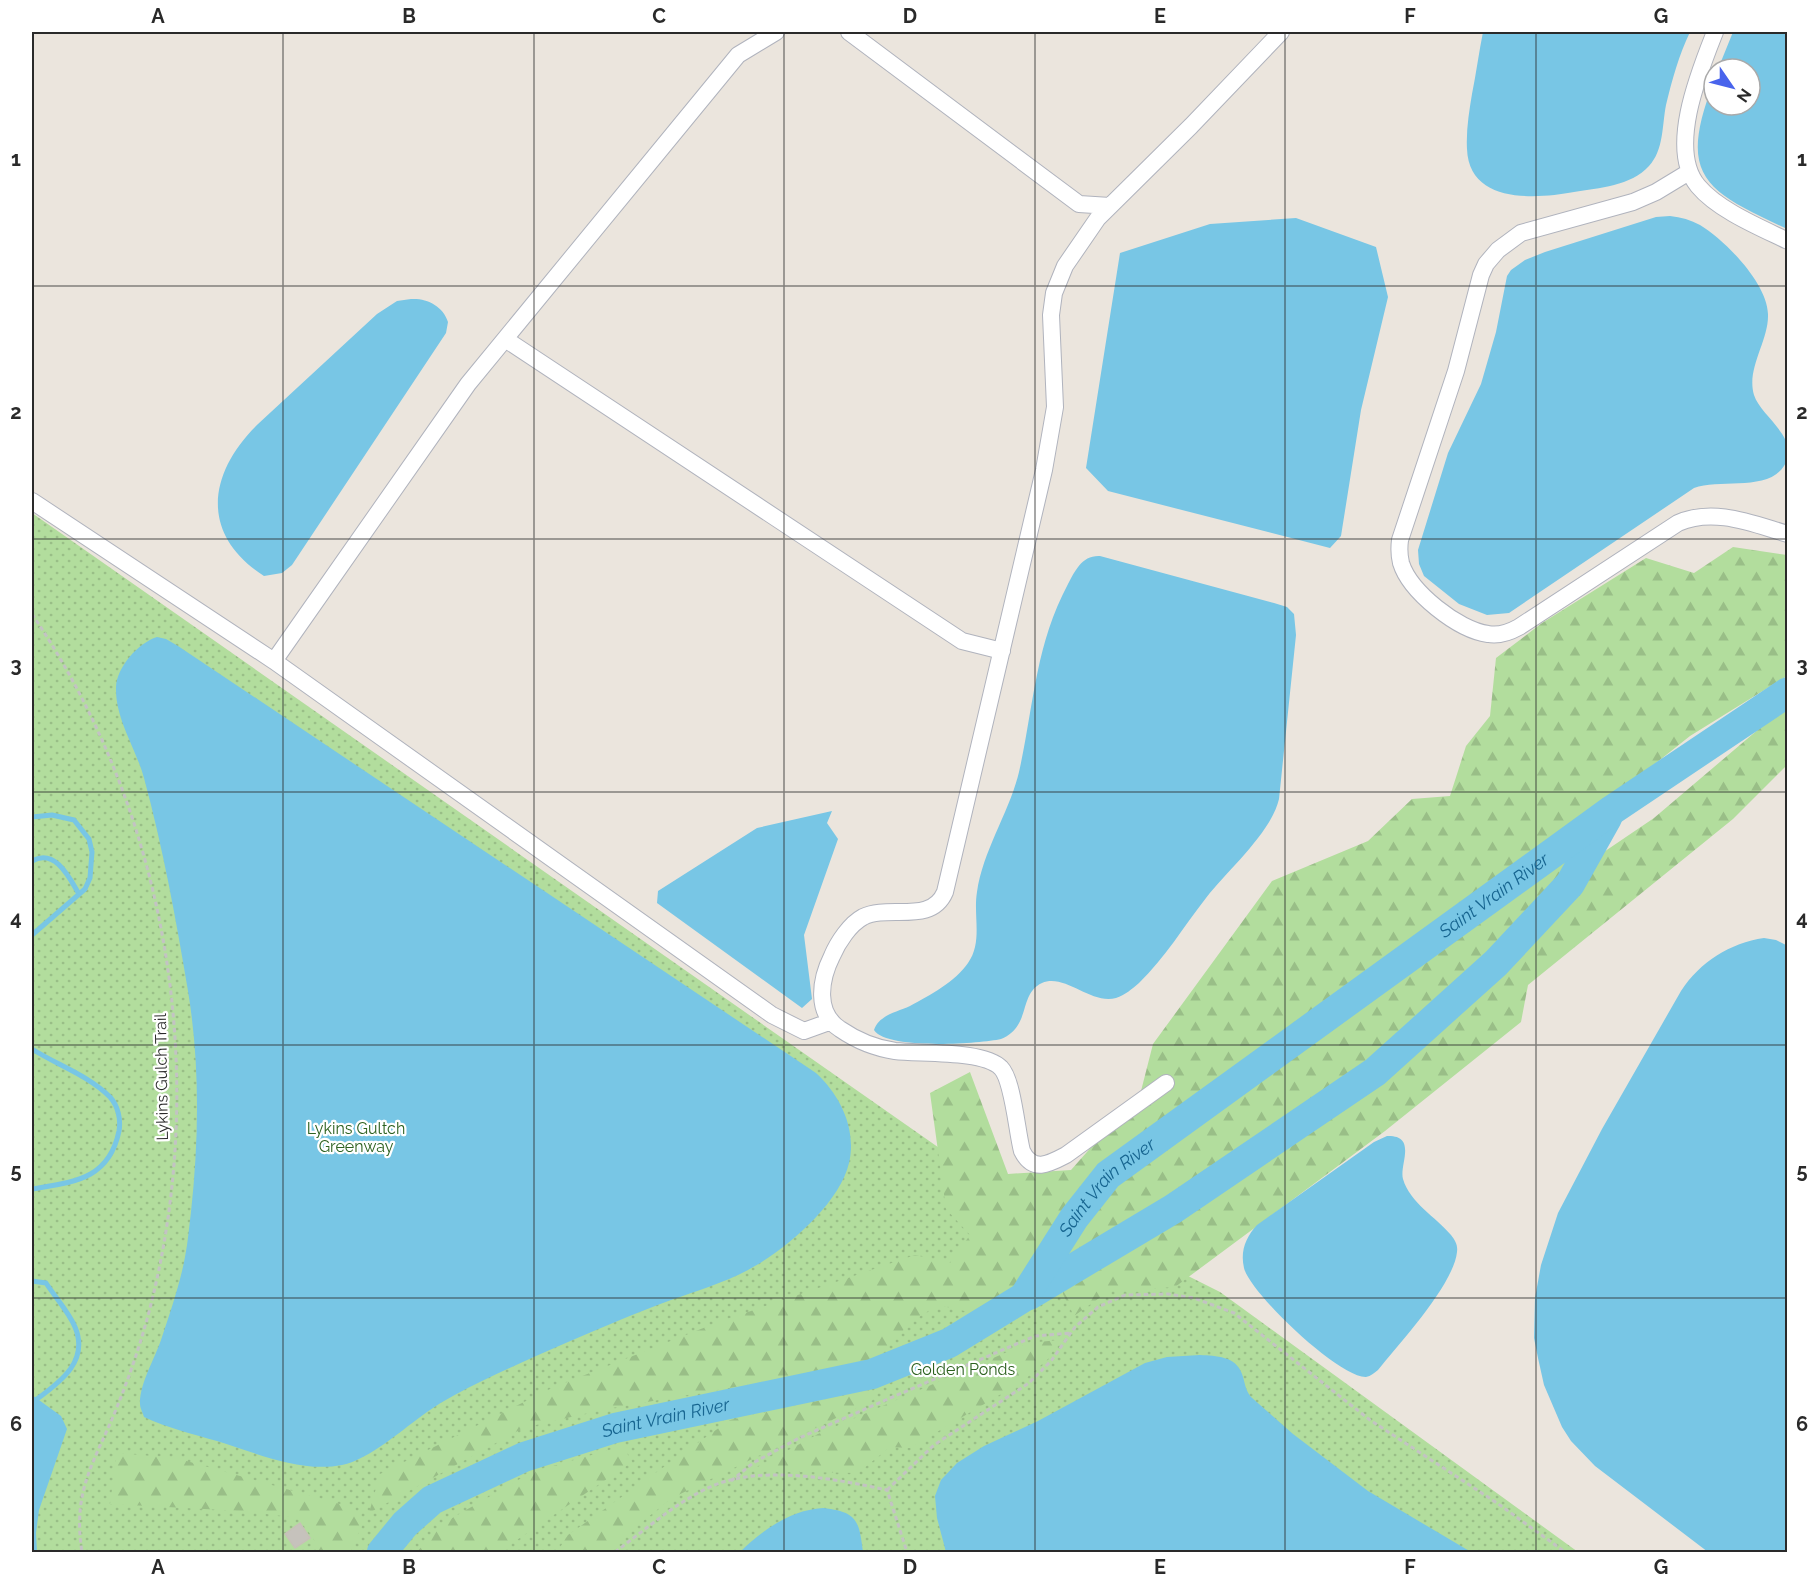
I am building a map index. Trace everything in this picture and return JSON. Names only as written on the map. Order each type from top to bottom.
[{"type":"lane","points":[[274,661],[468,384],[738,55],[776,32]]},
{"type":"lane","points":[[849,32],[1079,204],[1110,206]]},
{"type":"lane","points":[[1166,1083],[1066,1155],[1053,1162],[1032,1164],[1022,1151],[1007,1078],[1002,1069],[987,1060],[961,1055],[886,1049],[853,1037],[829,1022],[822,1007],[825,976],[832,956],[854,924],[869,915],[928,909],[936,906],[943,898],[1044,470],[1055,407],[1050,331],[1054,293],[1061,275],[1089,229],[1281,32]]},
{"type":"lane","points":[[1715,32],[1699,72],[1687,119],[1686,150],[1689,172],[1699,188],[1709,197],[1788,241]]},
{"type":"lane","points":[[1689,172],[1656,192],[1633,202],[1521,233],[1508,241],[1491,257],[1481,274],[1456,372],[1400,540],[1401,564],[1406,575],[1420,593],[1445,614],[1475,631],[1499,634],[1519,627],[1683,521],[1704,517],[1722,517],[1788,534]]},
{"type":"lane","points":[[505,339],[962,641],[1002,651]]},
{"type":"lane","points":[[32,501],[274,661],[772,1015],[804,1031],[829,1022]]},
{"type":"path","name":"Lykins Gulch Trail","points":[[32,614],[82,700],[128,807],[143,851],[159,915],[173,1017],[176,1074],[175,1133],[172,1190],[162,1253],[146,1323],[131,1369],[83,1488],[80,1531],[82,1552]]},
{"type":"path","points":[[887,1490],[934,1445],[1029,1383],[1047,1365],[1086,1316],[1098,1306],[1130,1294],[1156,1293],[1185,1296],[1223,1308],[1261,1333],[1370,1420],[1497,1503],[1565,1552]]},
{"type":"path","points":[[731,1480],[753,1462],[799,1438],[906,1391],[1035,1336],[1071,1333]]},
{"type":"path","points":[[615,1552],[693,1496],[731,1480],[752,1476],[784,1476],[836,1481],[887,1490]]},
{"type":"path","points":[[887,1490],[907,1552]]},
{"type":"green space","name":"Lykins Gultch Greenway","points":[[32,513],[955,1159],[1220,1292],[1578,1552],[32,1552]]},
{"type":"green space","points":[[1733,547],[1787,555],[1787,676],[1690,736],[1612,798],[1107,1168],[1069,1211],[1023,1288],[982,1315],[938,1305],[914,1320],[869,1364],[606,1409],[523,1428],[369,1513],[380,1474],[552,1388],[716,1323],[915,1255],[950,1263],[970,1235],[946,1209],[930,1093],[970,1072],[1008,1174],[1071,1170],[1141,1091],[1153,1044],[1272,881],[1368,841],[1412,799],[1450,796],[1466,746],[1490,716],[1496,658],[1542,623],[1646,558],[1694,573]]},
{"type":"green space","points":[[1787,705],[1787,765],[1733,819],[1528,985],[1521,1022],[1385,1131],[1175,1287],[1109,1291],[1074,1316],[1063,1294],[1064,1283],[1377,1078],[1499,970],[1575,887],[1592,860],[1654,818]]},
{"type":"green space","points":[[1589,834],[1565,879],[1490,958],[1372,1066],[1171,1204],[1037,1285],[1075,1222],[1111,1177]]},
{"type":"green space","points":[[1059,1340],[1048,1359],[1023,1381],[910,1448],[890,1447],[858,1473],[750,1471],[818,1434],[1028,1343]]},
{"type":"green space","points":[[869,1390],[873,1400],[672,1498],[604,1552],[557,1552],[568,1535],[730,1420]]},
{"type":"green space","points":[[623,1446],[632,1462],[499,1552],[417,1552],[440,1525],[532,1472]]},
{"type":"green space","points":[[117,1453],[176,1458],[354,1508],[364,1521],[350,1552],[314,1552],[319,1547],[299,1518],[242,1511],[110,1504]]},
{"type":"water","points":[[1483,32],[1690,32],[1671,86],[1662,137],[1654,160],[1642,173],[1624,182],[1594,189],[1542,196],[1507,194],[1492,189],[1479,180],[1471,167],[1467,135]]},
{"type":"water","points":[[1733,32],[1787,32],[1787,229],[1735,203],[1718,190],[1706,176],[1699,160],[1698,139],[1702,117],[1762,117],[1762,57],[1723,57]]},
{"type":"water","points":[[1670,216],[1693,222],[1710,232],[1733,252],[1761,289],[1768,314],[1752,385],[1758,403],[1784,437],[1788,447],[1788,456],[1784,466],[1776,474],[1755,482],[1705,485],[1694,488],[1509,613],[1487,615],[1459,604],[1424,576],[1419,564],[1418,550],[1448,453],[1481,384],[1496,332],[1507,276],[1511,270],[1525,260],[1545,252],[1656,217]]},
{"type":"water","points":[[1296,218],[1376,247],[1388,297],[1361,410],[1341,536],[1330,548],[1108,491],[1086,468],[1120,253],[1210,224]]},
{"type":"water","points":[[423,300],[438,307],[448,322],[446,333],[292,565],[282,573],[264,576],[243,559],[229,541],[220,522],[218,503],[221,483],[229,463],[241,443],[258,424],[377,314],[397,301]]},
{"type":"water","points":[[1100,556],[1274,603],[1287,607],[1294,614],[1296,635],[1279,799],[1274,812],[1248,851],[1206,898],[1157,963],[1131,990],[1116,998],[1107,999],[1060,982],[1042,983],[1030,995],[1017,1026],[1001,1039],[973,1043],[934,1044],[896,1041],[882,1036],[874,1030],[880,1021],[942,987],[963,970],[973,955],[980,876],[1015,787],[1037,676],[1049,630],[1057,607],[1076,569],[1088,558]]},
{"type":"water","name":"Lykins Gultch Greenway","points":[[157,637],[178,646],[816,1073],[839,1102],[851,1138],[849,1163],[843,1179],[822,1210],[793,1239],[748,1270],[720,1283],[603,1327],[475,1384],[440,1403],[386,1443],[352,1462],[326,1467],[295,1464],[263,1456],[144,1417],[140,1407],[142,1389],[171,1309],[186,1251],[194,1184],[197,1129],[195,1046],[174,910],[144,778],[122,722],[116,687],[124,664],[136,650]]},
{"type":"water","points":[[832,811],[827,823],[838,839],[804,935],[812,999],[802,1008],[657,903],[658,891],[757,828]]},
{"type":"water","points":[[1764,938],[1776,940],[1788,946],[1787,1552],[1708,1552],[1595,1466],[1571,1441],[1562,1427],[1544,1385],[1534,1338],[1535,1298],[1541,1265],[1558,1213],[1602,1129],[1681,991],[1697,971],[1717,955],[1739,944]]},
{"type":"water","points":[[1387,1136],[1402,1140],[1405,1152],[1402,1173],[1406,1188],[1417,1203],[1451,1235],[1456,1243],[1457,1252],[1454,1265],[1436,1297],[1378,1370],[1366,1377],[1353,1374],[1336,1364],[1317,1350],[1278,1314],[1250,1280],[1244,1268],[1243,1250],[1247,1239],[1257,1225],[1374,1142]]},
{"type":"water","points":[[1200,1355],[1230,1360],[1239,1368],[1251,1397],[1293,1434],[1368,1491],[1471,1552],[946,1552],[937,1518],[935,1496],[941,1480],[957,1463],[984,1446],[1038,1421],[1145,1363],[1167,1357]]},
{"type":"water","points":[[32,1395],[61,1416],[67,1429],[39,1510],[36,1533],[37,1552],[32,1552]]},
{"type":"water","points":[[823,1508],[843,1512],[855,1520],[863,1552],[740,1552],[778,1522],[799,1513]]},
{"type":"building","points":[[300,1523],[310,1538],[295,1548],[285,1534]]},
{"type":"waterway","name":"Saint Vrain River","points":[[382,1552],[405,1524],[432,1500],[524,1457],[615,1428],[872,1374],[949,1343],[1024,1297],[1074,1218],[1108,1175],[1612,810],[1788,692]]},
{"type":"waterway","points":[[32,817],[52,815],[74,820],[89,839],[92,852],[90,878],[85,889],[32,935]]},
{"type":"waterway","points":[[1029,1295],[1173,1209],[1375,1072],[1496,963],[1570,884],[1607,818]]},
{"type":"waterway","points":[[32,861],[40,858],[54,861],[66,873],[79,894]]},
{"type":"waterway","points":[[32,1049],[101,1089],[115,1104],[120,1122],[114,1147],[107,1160],[98,1169],[75,1180],[32,1189]]},
{"type":"waterway","points":[[32,1281],[46,1283],[69,1316],[78,1339],[76,1360],[71,1369],[37,1399]]},
{"type":"park label","name":"Golden Ponds","points":[[963,1369]]}]
